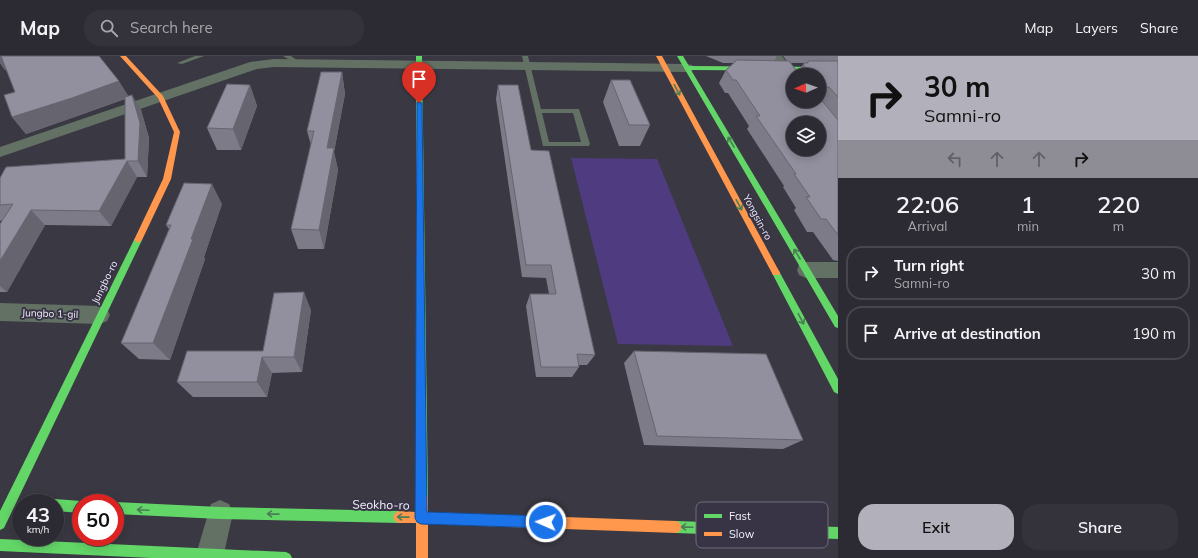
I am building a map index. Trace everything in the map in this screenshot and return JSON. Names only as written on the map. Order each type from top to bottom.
[{"type":"main road","name":"Jungbo-ro","points":[[0,524],[167,179],[177,132],[161,97],[123,56]]},
{"type":"main road","name":"Yongsin-ro","points":[[659,56],[838,389]]},
{"type":"main road","name":"Yongsin-ro","points":[[680,56],[838,324]]},
{"type":"main road","points":[[419,61],[422,558]]},
{"type":"main road","points":[[687,68],[786,74]]},
{"type":"main road","points":[[826,70],[838,69]]},
{"type":"main road","points":[[0,503],[11,503]]},
{"type":"main road","name":"Seokho-ro","points":[[124,508],[220,513],[421,518],[696,528]]},
{"type":"main road","name":"Seokho-ro","points":[[828,533],[838,533]]},
{"type":"main road","points":[[0,545],[209,557],[286,558]]},
{"type":"street","points":[[775,56],[786,70]]},
{"type":"street","points":[[0,152],[255,65],[293,58],[419,61],[527,61],[687,68]]},
{"type":"street","points":[[806,270],[838,270]]},
{"type":"street","name":"Jungbo 1-gil","points":[[0,312],[100,315]]},
{"type":"street","points":[[209,557],[220,513]]},
{"type":"lane","points":[[180,63],[202,56]]},
{"type":"lane","points":[[527,61],[538,111],[546,144],[586,144],[576,111],[538,111]]},
{"type":"shaded area","points":[[571,158],[657,159],[733,346],[618,344]]},
{"type":"building","points":[[1,56],[99,56],[119,81],[12,117],[4,95],[15,92]]},
{"type":"building","points":[[737,60],[789,61],[794,68],[786,68],[786,108],[826,108],[826,105],[838,120],[838,235],[826,219],[821,219],[806,197],[810,197],[756,116],[760,116],[736,80],[733,80],[726,70]]},
{"type":"building","points":[[808,61],[838,61],[838,97],[829,87],[826,87],[826,68],[804,68],[804,63],[808,63]]},
{"type":"building","points":[[321,72],[342,72],[327,148],[334,148],[319,230],[291,229],[314,131],[307,131]]},
{"type":"building","points":[[611,80],[630,80],[650,125],[629,125]]},
{"type":"building","points":[[227,84],[250,85],[233,129],[207,128]]},
{"type":"building","points":[[498,85],[518,85],[531,150],[549,151],[595,355],[577,354],[579,367],[541,367],[530,294],[556,294],[551,265],[526,265]]},
{"type":"building","points":[[132,95],[140,123],[138,161],[127,161],[99,211],[31,210],[0,261],[0,224],[13,204],[0,205],[0,178],[6,167],[125,159],[125,97]]},
{"type":"building","points":[[184,183],[212,184],[191,239],[193,239],[153,343],[121,343],[171,225],[166,225]]},
{"type":"building","points":[[304,292],[294,357],[262,357],[257,382],[177,382],[187,351],[263,351],[274,293]]},
{"type":"building","points":[[634,351],[766,354],[803,440],[657,436]]},
{"type":"traffic: fast","points":[[419,56],[422,498]]},
{"type":"traffic: fast","points":[[680,56],[838,324]]},
{"type":"traffic: fast","points":[[687,68],[838,69]]},
{"type":"traffic: fast","points":[[0,524],[138,240]]},
{"type":"traffic: fast","points":[[776,273],[838,389]]},
{"type":"traffic: fast","points":[[64,506],[72,506]]},
{"type":"traffic: fast","points":[[124,508],[220,513],[399,517]]},
{"type":"traffic: fast","points":[[676,527],[696,528]]},
{"type":"traffic: fast","points":[[828,533],[838,533]]},
{"type":"traffic: fast","points":[[0,545],[286,558]]},
{"type":"traffic: slow","points":[[123,56],[161,97],[177,132],[167,179],[138,240]]},
{"type":"traffic: slow","points":[[659,56],[776,273]]},
{"type":"traffic: slow","points":[[422,498],[422,558]]},
{"type":"traffic: slow","points":[[399,517],[676,527]]},
{"type":"route","points":[[419,103],[421,518],[546,522]]}]
